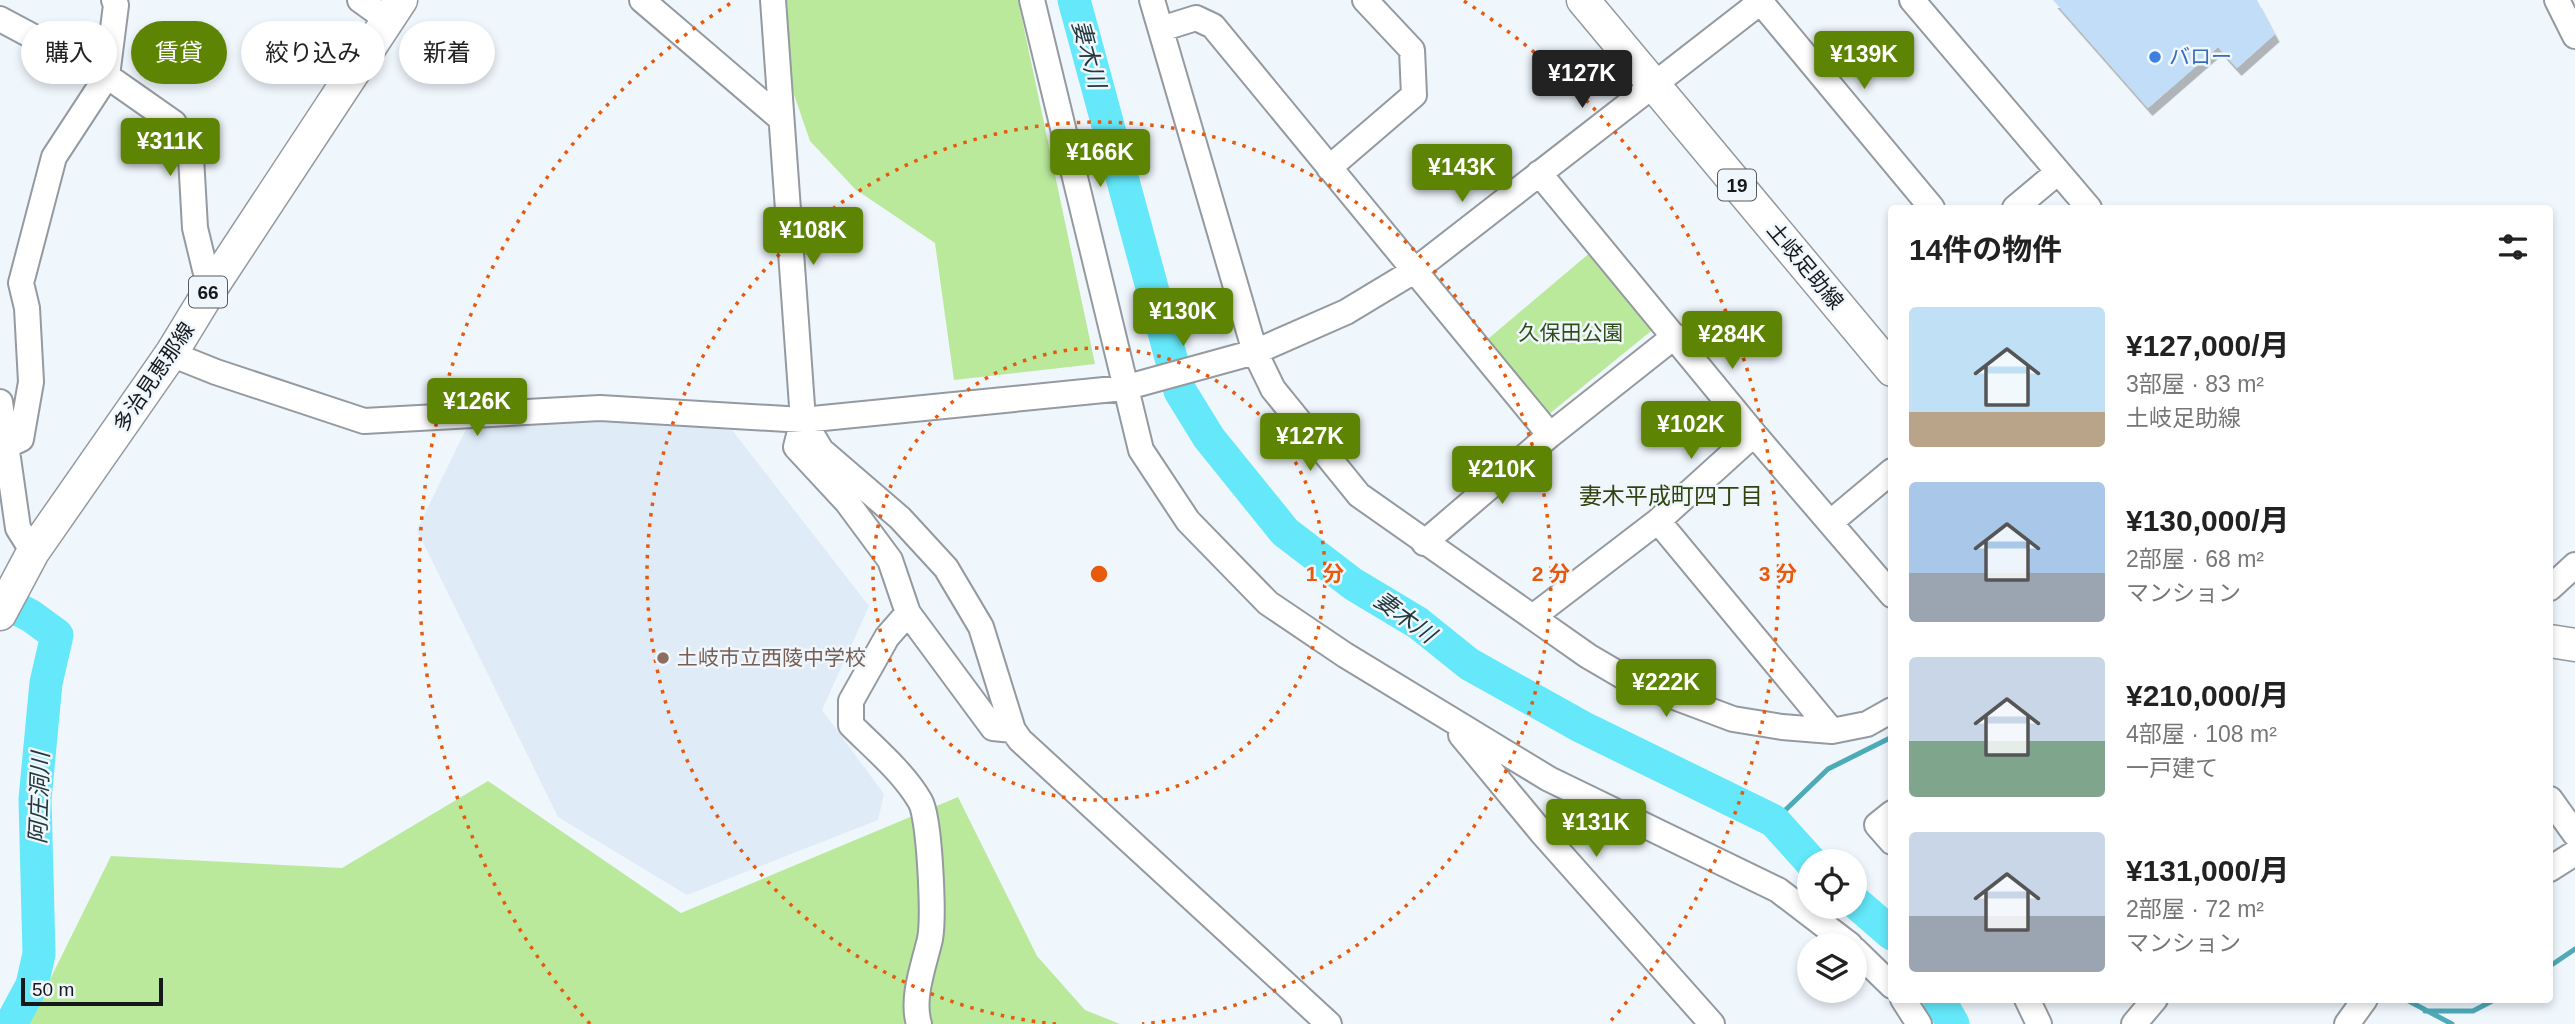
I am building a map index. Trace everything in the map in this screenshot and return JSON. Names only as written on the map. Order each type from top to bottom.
[{"type":"main road","name":"土岐足助線","points":[[1583,0],[1888,365]]},
{"type":"main road","name":"多治見恵那線","points":[[0,614],[33,552],[171,354],[209,290],[395,11]]},
{"type":"main road","points":[[2553,641],[2575,645]]},
{"type":"street","points":[[360,0],[395,11]]},
{"type":"street","points":[[642,0],[780,118]]},
{"type":"street","points":[[773,0],[803,420],[796,447],[847,502],[890,560],[908,612],[993,728],[1013,730]]},
{"type":"street","points":[[1032,0],[1141,450],[1188,521],[1268,603],[1449,720],[1549,779],[1778,890],[1834,933]]},
{"type":"street","points":[[1152,0],[1255,352],[1273,389],[1359,495],[1588,656],[1629,680],[1680,701],[1733,719],[1832,731],[1867,724],[1888,712]]},
{"type":"street","points":[[1329,168],[1414,95],[1412,50],[1365,0]]},
{"type":"street","points":[[1912,0],[2086,205]]},
{"type":"street","points":[[2557,0],[2575,36]]},
{"type":"street","points":[[171,354],[216,372],[364,421],[600,408],[803,420],[1124,388],[1255,352],[1346,312],[1414,271],[1761,1],[1930,205]]},
{"type":"street","points":[[114,21],[117,2]]},
{"type":"street","points":[[1161,29],[1196,18],[1213,26],[1550,435]]},
{"type":"street","points":[[0,19],[21,30]]},
{"type":"street","points":[[117,83],[174,122],[191,157],[195,228],[209,290]]},
{"type":"street","points":[[3,449],[21,439],[31,382],[27,308],[21,283],[54,157],[102,84]]},
{"type":"street","points":[[2019,205],[2058,172]]},
{"type":"street","points":[[1539,173],[1754,435],[1888,590]]},
{"type":"street","points":[[1424,543],[1550,435],[1675,337]]},
{"type":"street","points":[[0,402],[3,449],[18,528],[33,552]]},
{"type":"street","points":[[803,420],[821,450],[900,518],[946,568],[981,627],[1013,730],[1329,1024]]},
{"type":"street","points":[[1534,616],[1658,521],[1754,435]]},
{"type":"street","points":[[1830,522],[1888,474]]},
{"type":"street","points":[[1658,521],[1832,731]]},
{"type":"street","points":[[2553,585],[2575,565]]},
{"type":"street","points":[[908,612],[887,637],[851,701],[851,725],[901,775],[922,803],[933,895],[932,930],[918,993],[919,1024]]},
{"type":"street","points":[[1449,720],[1543,834],[1712,1024]]},
{"type":"street","points":[[2553,803],[2575,834]]},
{"type":"street","points":[[1888,817],[1877,825],[1888,837]]},
{"type":"street","points":[[2553,867],[2575,853]]},
{"type":"street","points":[[1867,962],[1888,982]]},
{"type":"street","points":[[1906,1003],[1919,1024]]},
{"type":"street","points":[[2029,1003],[2039,1024]]},
{"type":"street","points":[[2134,1024],[2152,1003]]},
{"type":"street","points":[[2347,1024],[2362,1003]]},
{"type":"shaded area","name":"土岐市立西陵中学校","points":[[616,417],[732,430],[869,606],[822,710],[884,794],[878,820],[687,895],[558,817],[417,530],[468,425]]},
{"type":"green space","points":[[787,0],[1018,0],[1095,364],[954,380],[935,243],[855,189],[810,141],[789,80]]},
{"type":"green space","name":"久保田公園","points":[[1592,251],[1656,327],[1543,419],[1482,344]]},
{"type":"green space","points":[[488,781],[681,913],[958,797],[1037,956],[1085,1010],[1120,1024],[28,1024],[111,856],[342,868]]},
{"type":"building","name":"バロー","points":[[2053,0],[2257,0],[2275,34],[2237,68],[2218,47],[2148,108]]},
{"type":"waterway","name":"妻木川","points":[[1074,0],[1180,391],[1209,438],[1285,532],[1353,584],[1418,623],[1469,664],[1582,727],[1774,821],[1799,849]]},
{"type":"waterway","name":"阿庄洞川","points":[[0,600],[31,616],[57,635],[46,683],[35,799],[39,954],[32,985],[11,1024]]},
{"type":"waterway","points":[[1774,821],[1828,769],[1888,739]]},
{"type":"waterway","name":"妻木川","points":[[1867,912],[1888,931]]},
{"type":"waterway","points":[[2553,964],[2575,949]]},
{"type":"waterway","name":"妻木川","points":[[1941,1003],[1953,1024]]},
{"type":"waterway","points":[[2413,1003],[2452,1024]]},
{"type":"waterway","points":[[2425,1011],[2473,1011],[2488,1003]]},
{"type":"place","name":"バロー","points":[[2155,57]]},
{"type":"place","name":"土岐市立西陵中学校","points":[[663,658]]},
{"type":"district","name":"妻木平成町四丁目","points":[[1671,496]]}]
